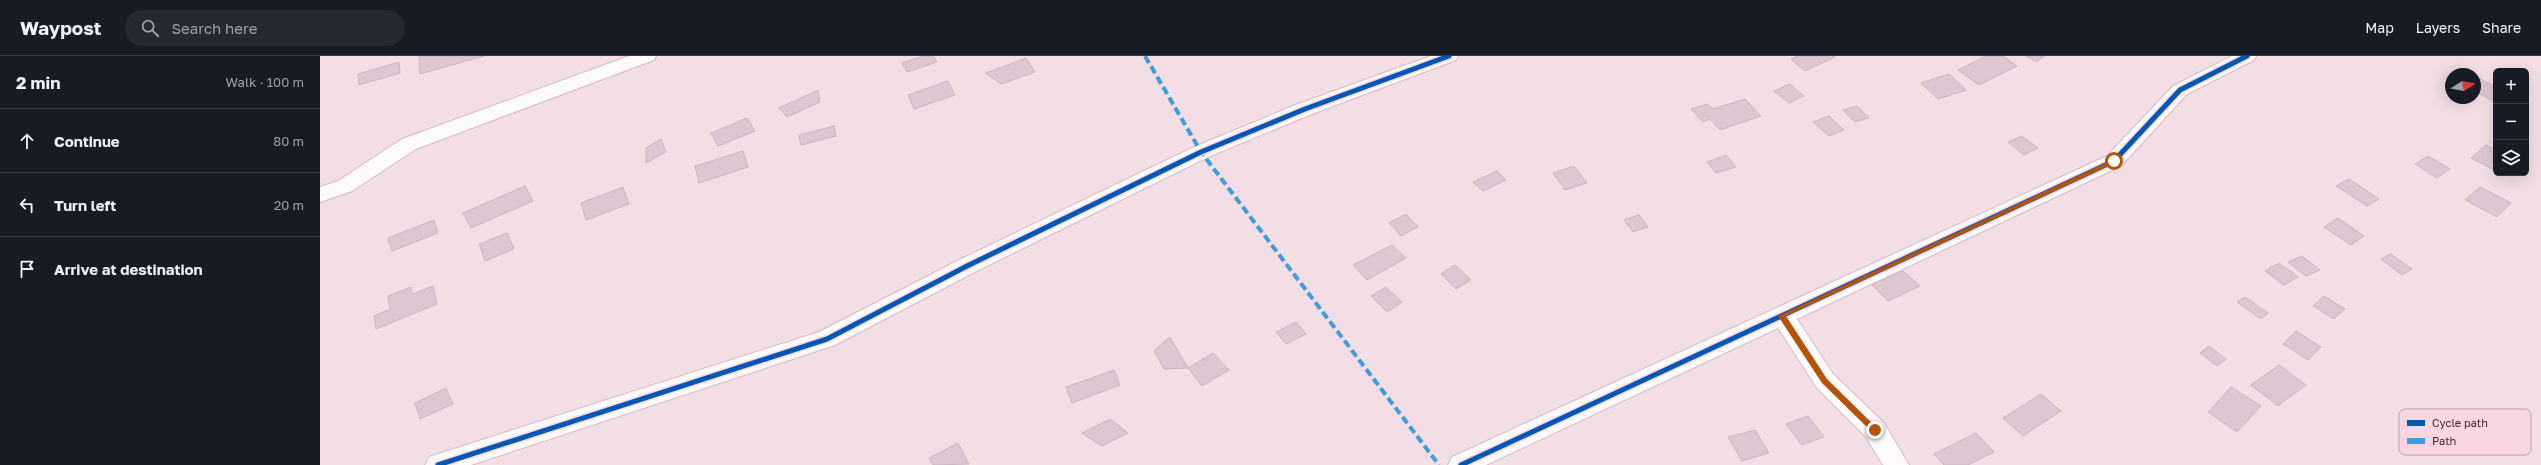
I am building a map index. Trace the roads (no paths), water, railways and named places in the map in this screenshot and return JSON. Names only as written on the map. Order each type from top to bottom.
[{"type":"street","points":[[320,195],[345,186],[409,144],[647,56]]},
{"type":"street","points":[[438,465],[827,339],[967,266],[1201,152],[1305,109],[1449,56]]},
{"type":"street","points":[[1461,465],[2114,161],[2180,90],[2247,56]]},
{"type":"street","points":[[1782,316],[1825,381],[1875,430],[1896,465]]}]
